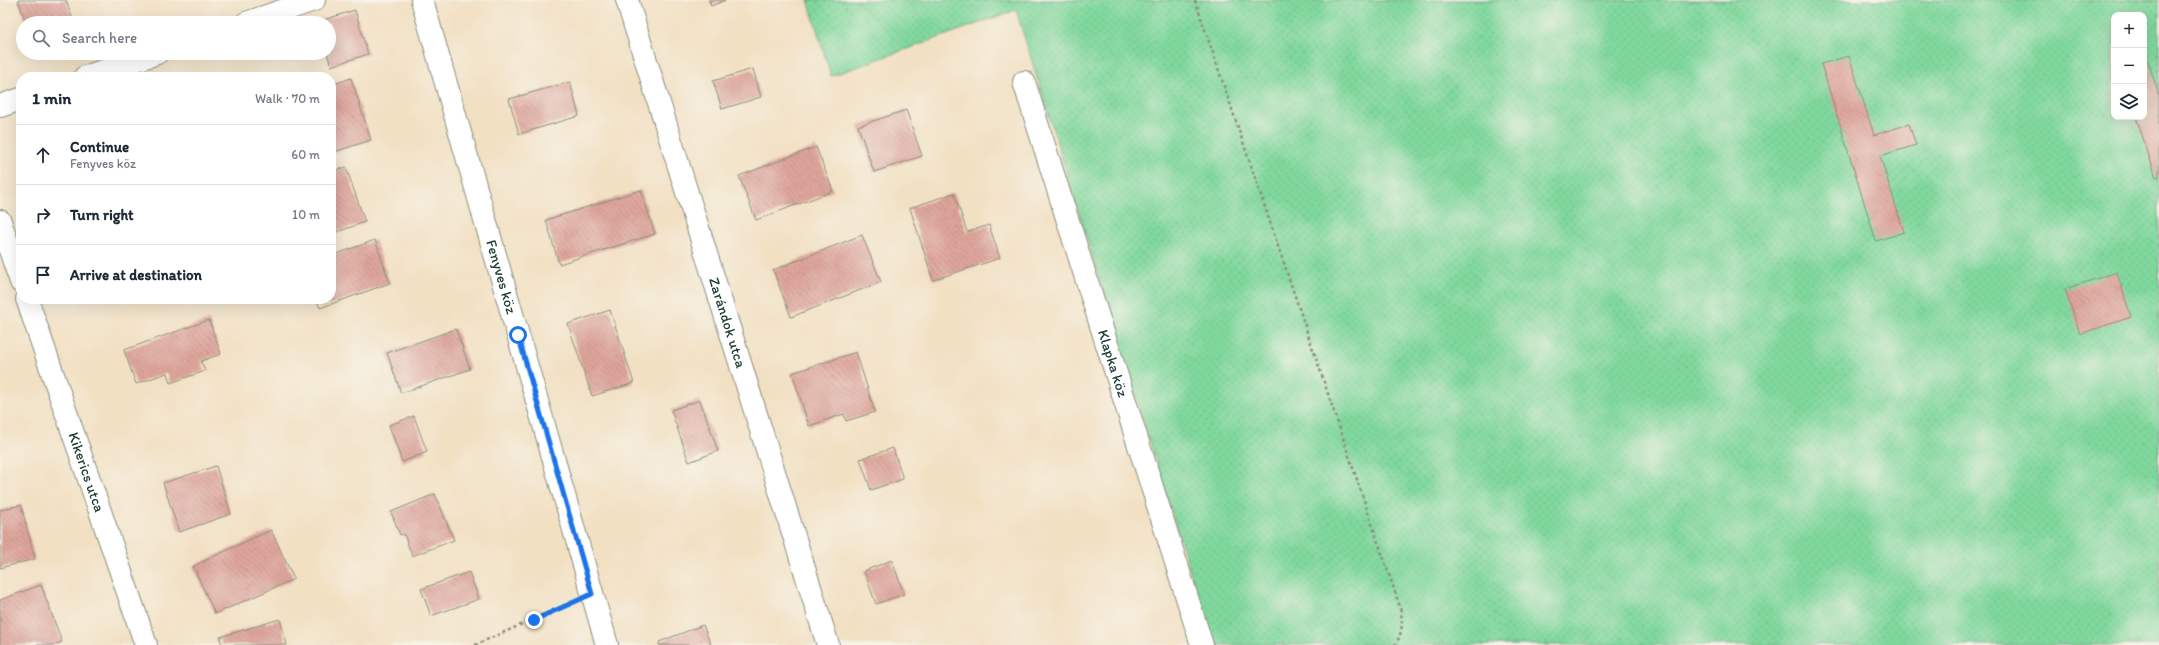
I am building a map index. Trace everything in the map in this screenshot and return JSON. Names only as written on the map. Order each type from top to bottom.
[{"type":"street","points":[[267,16],[314,0]]},
{"type":"street","name":"Fenyves köz","points":[[422,0],[607,645]]},
{"type":"street","name":"Zarándok utca","points":[[627,0],[828,645]]},
{"type":"street","points":[[100,72],[136,60]]},
{"type":"street","name":"Klapka köz","points":[[1024,82],[1202,645]]},
{"type":"street","points":[[0,106],[16,101]]},
{"type":"street","points":[[0,221],[16,267]]},
{"type":"street","name":"Kikerics utca","points":[[29,304],[146,645]]},
{"type":"path","points":[[1195,0],[1400,607],[1403,621],[1399,639],[1395,645]]},
{"type":"path","points":[[475,645],[592,594]]},
{"type":"green space","points":[[808,0],[2159,0],[2159,645],[1213,645],[1016,10],[831,76]]},
{"type":"building","points":[[18,0],[66,0],[72,16],[24,16]]},
{"type":"building","points":[[709,0],[726,0],[711,6]]},
{"type":"building","points":[[355,10],[368,54],[331,66],[329,60],[336,60],[336,16]]},
{"type":"building","points":[[1849,56],[1874,135],[1909,124],[1916,145],[1880,156],[1904,232],[1876,241],[1821,64]]},
{"type":"building","points":[[2147,58],[2159,95],[2159,177],[2156,177],[2137,120],[2147,120]]},
{"type":"building","points":[[753,69],[761,97],[722,109],[713,81]]},
{"type":"building","points":[[351,78],[371,140],[336,151],[336,83]]},
{"type":"building","points":[[570,82],[579,116],[519,134],[509,99]]},
{"type":"building","points":[[906,110],[922,156],[874,172],[858,126]]},
{"type":"building","points":[[816,147],[833,191],[756,220],[739,176]]},
{"type":"building","points":[[346,167],[365,222],[336,232],[336,170]]},
{"type":"building","points":[[641,190],[655,234],[559,264],[546,220]]},
{"type":"building","points":[[954,193],[967,232],[989,225],[1000,258],[933,280],[910,208]]},
{"type":"building","points":[[862,235],[881,282],[791,317],[773,270]]},
{"type":"building","points":[[375,240],[390,283],[336,302],[336,254]]},
{"type":"building","points":[[2117,272],[2131,317],[2080,334],[2065,289]]},
{"type":"building","points":[[318,304],[331,304],[320,308]]},
{"type":"building","points":[[610,310],[634,383],[592,396],[568,324]]},
{"type":"building","points":[[209,320],[221,354],[201,361],[205,371],[170,383],[167,373],[136,384],[124,350]]},
{"type":"building","points":[[456,329],[470,369],[401,393],[387,353]]},
{"type":"building","points":[[856,352],[875,412],[846,421],[844,414],[809,426],[792,373]]},
{"type":"building","points":[[700,400],[718,451],[689,462],[671,410]]},
{"type":"building","points":[[414,416],[427,452],[402,462],[389,425]]},
{"type":"building","points":[[893,448],[903,479],[871,490],[860,459]]},
{"type":"building","points":[[216,466],[231,514],[179,532],[163,483]]},
{"type":"building","points":[[435,494],[454,540],[412,556],[404,534],[400,535],[391,512]]},
{"type":"building","points":[[21,505],[35,559],[0,568],[0,510]]},
{"type":"building","points":[[271,530],[294,579],[215,614],[193,566]]},
{"type":"building","points":[[892,560],[904,594],[876,604],[864,571]]},
{"type":"building","points":[[469,572],[479,599],[431,616],[421,589]]},
{"type":"building","points":[[41,585],[62,642],[53,645],[0,645],[0,600]]},
{"type":"building","points":[[280,619],[287,645],[222,645],[220,637]]},
{"type":"building","points":[[703,625],[711,645],[660,645],[659,642]]},
{"type":"route","points":[[518,335],[592,594],[534,620]]}]
